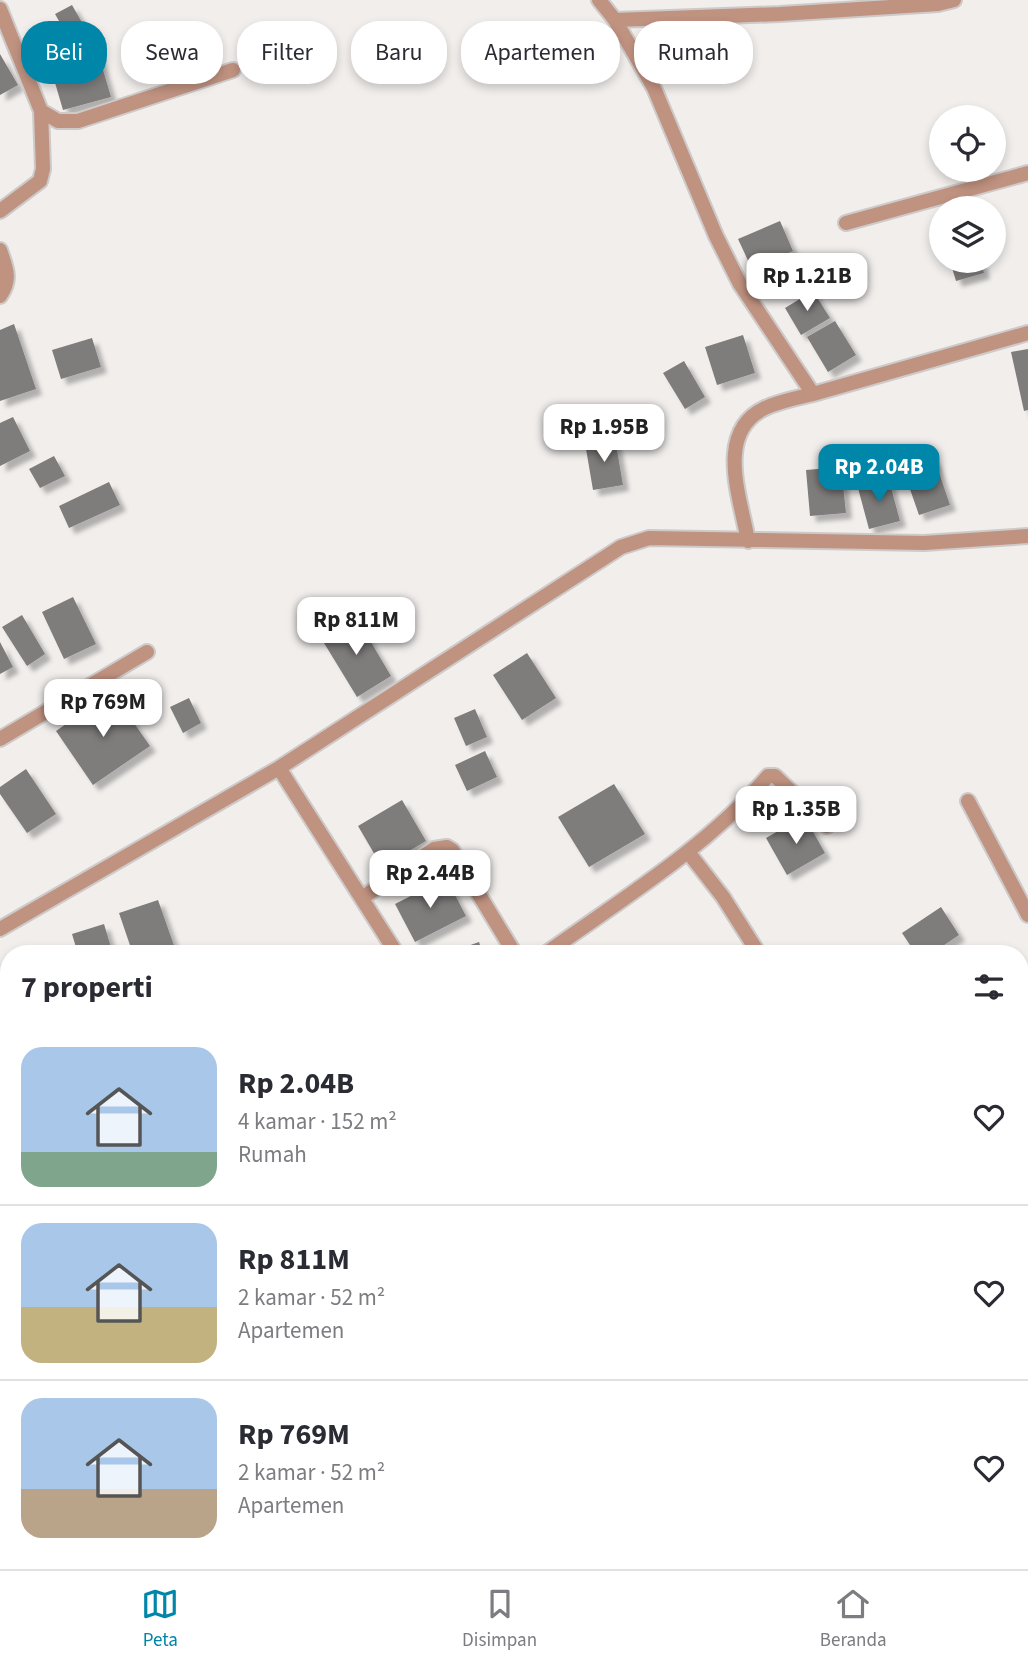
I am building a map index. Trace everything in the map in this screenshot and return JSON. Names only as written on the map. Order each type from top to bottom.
[{"type":"street","points":[[599,0],[615,20],[654,88],[716,236],[740,284],[813,394]]},
{"type":"street","points":[[615,20],[780,14],[938,4],[954,0]]},
{"type":"street","points":[[0,9],[4,28],[41,111],[43,169],[40,181],[0,211]]},
{"type":"street","points":[[41,111],[58,121],[78,121],[233,70]]},
{"type":"street","points":[[846,223],[1028,173]]},
{"type":"street","points":[[0,250],[9,273],[0,296]]},
{"type":"street","points":[[748,541],[733,458],[738,433],[752,417],[765,408],[1028,333]]},
{"type":"street","points":[[0,929],[279,768],[621,547],[649,538],[924,543],[1028,536]]},
{"type":"street","points":[[0,739],[147,652]]},
{"type":"street","points":[[279,768],[391,945]]},
{"type":"street","points":[[558,945],[688,852],[772,775],[827,826]]},
{"type":"street","points":[[968,801],[1028,915]]},
{"type":"street","points":[[362,898],[433,849],[447,846],[510,945]]},
{"type":"street","points":[[688,852],[723,897],[753,945]]},
{"type":"building","points":[[72,5],[81,21],[59,21],[55,14]]},
{"type":"building","points":[[0,54],[18,85],[0,95]]},
{"type":"building","points":[[107,83],[111,97],[63,110],[55,84]]},
{"type":"building","points":[[780,221],[793,251],[752,269],[738,239]]},
{"type":"building","points":[[954,273],[984,273],[956,281]]},
{"type":"building","points":[[813,291],[830,318],[801,335],[785,308]]},
{"type":"building","points":[[835,321],[856,355],[828,372],[807,337]]},
{"type":"building","points":[[14,324],[36,389],[0,401],[0,330]]},
{"type":"building","points":[[743,335],[755,373],[717,385],[705,347]]},
{"type":"building","points":[[92,338],[101,367],[61,379],[52,350]]},
{"type":"building","points":[[1028,349],[1028,410],[1024,411],[1011,352]]},
{"type":"building","points":[[684,361],[705,397],[685,409],[663,373]]},
{"type":"building","points":[[13,417],[30,451],[0,466],[0,423]]},
{"type":"building","points":[[615,438],[623,485],[593,490],[585,443]]},
{"type":"building","points":[[54,456],[65,476],[40,488],[29,469]]},
{"type":"building","points":[[934,458],[950,505],[919,515],[903,469]]},
{"type":"building","points":[[841,467],[846,513],[810,516],[806,470]]},
{"type":"building","points":[[889,480],[900,521],[869,529],[858,488]]},
{"type":"building","points":[[109,482],[120,505],[69,528],[59,506]]},
{"type":"building","points":[[73,597],[96,644],[64,659],[42,612]]},
{"type":"building","points":[[22,615],[45,654],[27,666],[2,627]]},
{"type":"building","points":[[356,617],[391,676],[357,697],[321,638]]},
{"type":"building","points":[[0,642],[13,667],[0,674]]},
{"type":"building","points":[[527,653],[556,698],[522,720],[493,675]]},
{"type":"building","points":[[112,692],[150,746],[93,785],[56,731]]},
{"type":"building","points":[[189,698],[201,723],[183,733],[170,707]]},
{"type":"building","points":[[475,709],[487,737],[466,746],[454,718]]},
{"type":"building","points":[[485,751],[497,777],[467,791],[455,765]]},
{"type":"building","points":[[26,769],[56,814],[27,833],[0,794],[0,787]]},
{"type":"building","points":[[614,784],[645,834],[589,867],[558,817]]},
{"type":"building","points":[[402,800],[426,841],[382,867],[358,826]]},
{"type":"building","points":[[804,816],[825,853],[787,875],[766,838]]},
{"type":"building","points":[[446,878],[466,916],[415,942],[395,904]]},
{"type":"building","points":[[158,900],[174,945],[130,945],[119,913]]},
{"type":"building","points":[[941,907],[959,935],[944,945],[910,945],[902,933]]},
{"type":"building","points":[[104,924],[110,945],[75,945],[72,934]]}]
